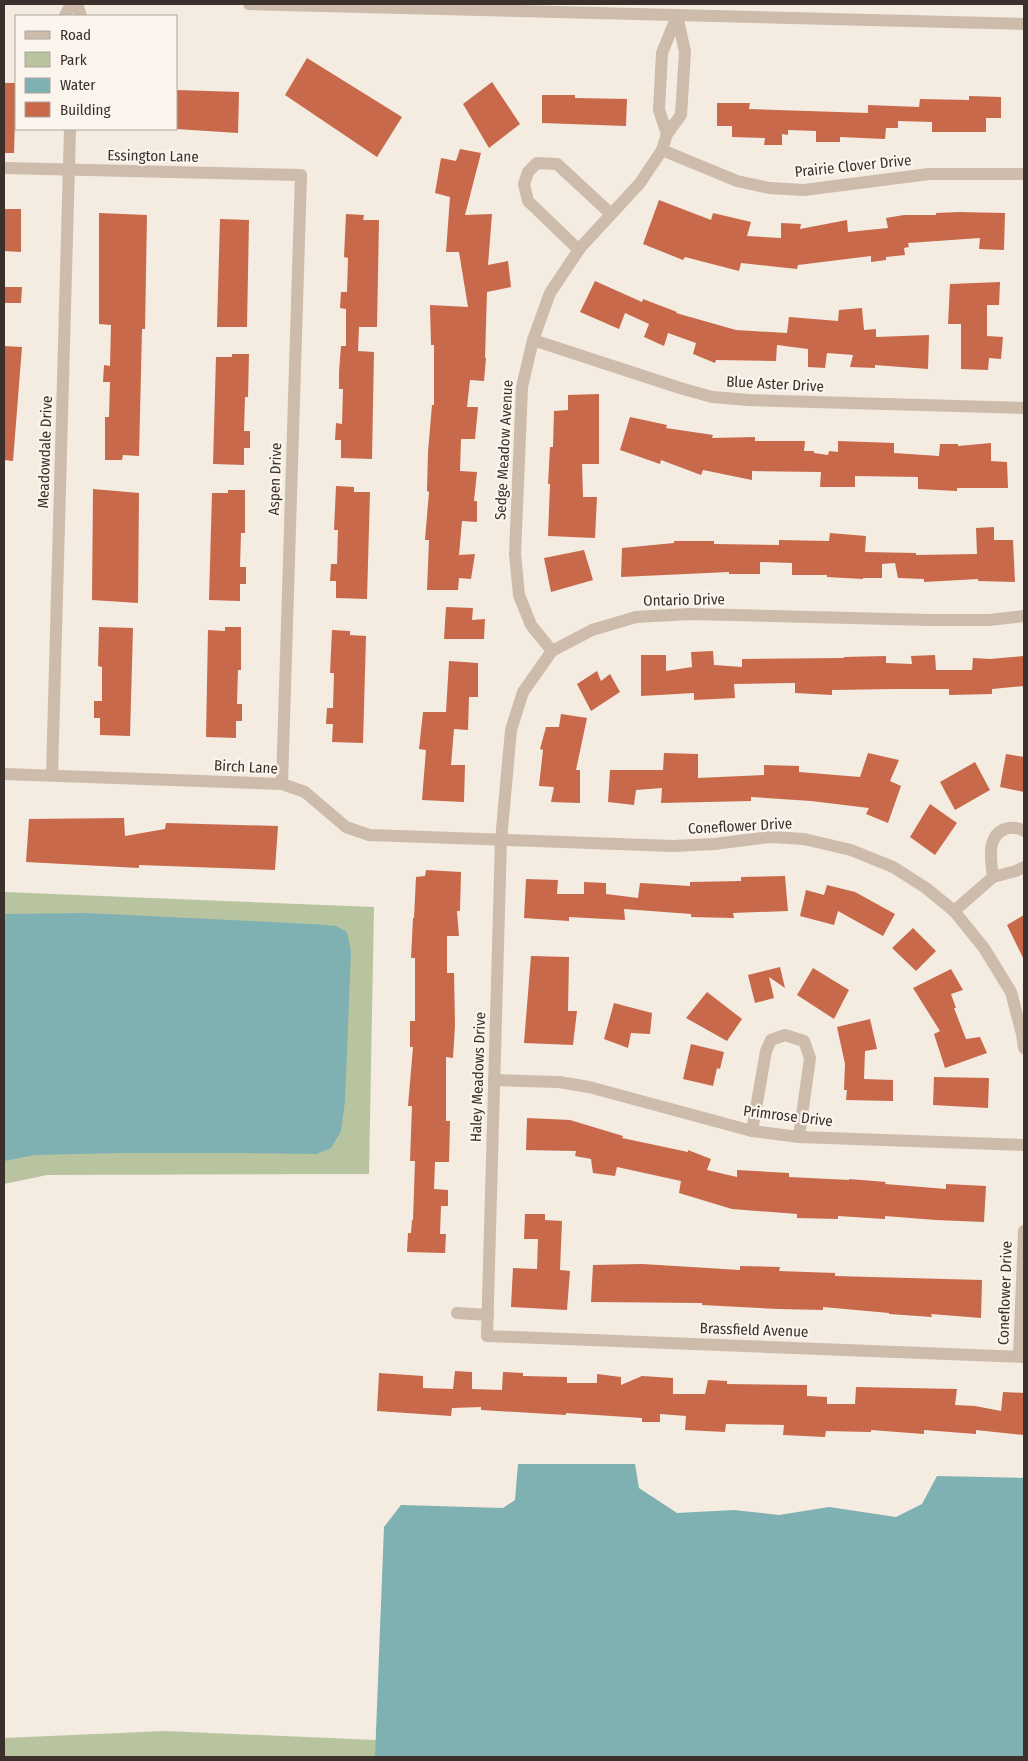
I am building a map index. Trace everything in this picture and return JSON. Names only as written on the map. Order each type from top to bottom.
[{"type":"street","points":[[249,4],[1024,24]]},
{"type":"street","points":[[667,134],[659,110],[662,53],[677,15]]},
{"type":"street","name":"Sedge Meadow Avenue","points":[[552,651],[531,625],[519,595],[515,554],[522,387],[533,340],[550,293],[579,250],[640,183],[662,150],[667,134],[681,115],[685,52],[677,15]]},
{"type":"street","name":"Meadowdale Drive","points":[[52,776],[70,130]]},
{"type":"street","name":"Prairie Clover Drive","points":[[662,150],[737,181],[769,188],[804,190],[929,174],[1024,174]]},
{"type":"street","points":[[579,250],[528,201],[524,184],[528,172],[537,163],[557,164],[611,214]]},
{"type":"street","name":"Essington Lane","points":[[4,168],[301,175]]},
{"type":"street","name":"Aspen Drive","points":[[282,784],[301,175]]},
{"type":"street","name":"Blue Aster Drive","points":[[533,340],[712,397],[749,400],[1024,408]]},
{"type":"street","name":"Ontario Drive","points":[[501,840],[510,730],[523,692],[552,651],[592,630],[636,617],[690,614],[930,620],[989,620],[1024,616]]},
{"type":"street","name":"Birch Lane","points":[[4,774],[282,784],[305,792],[346,827],[369,835],[501,840]]},
{"type":"street","points":[[992,877],[990,851],[994,837],[1000,831],[1007,828],[1014,827],[1024,831]]},
{"type":"street","name":"Coneflower Drive","points":[[501,840],[673,846],[714,844],[770,837],[804,839],[851,850],[893,867],[926,888],[954,911],[984,948],[1011,992],[1024,1048]]},
{"type":"street","name":"Haley Meadows Drive","points":[[487,1336],[501,840]]},
{"type":"street","points":[[954,911],[992,877],[1016,872],[1024,867]]},
{"type":"street","points":[[752,1131],[766,1050],[771,1040],[785,1035],[804,1041],[810,1058],[799,1137]]},
{"type":"street","name":"Primrose Drive","points":[[494,1080],[558,1082],[589,1087],[752,1131],[799,1137],[1024,1145]]},
{"type":"street","name":"Coneflower Drive","points":[[1022,1356],[1024,1231]]},
{"type":"street","points":[[457,1313],[488,1314]]},
{"type":"street","name":"Brassfield Avenue","points":[[487,1336],[1022,1356]]},
{"type":"green space","points":[[4,892],[374,907],[369,1174],[47,1175],[4,1184]]},
{"type":"green space","points":[[165,1731],[376,1740],[376,1757],[4,1757],[4,1738]]},
{"type":"water","points":[[86,913],[312,924],[336,926],[347,932],[351,951],[345,1101],[341,1131],[331,1148],[316,1154],[122,1153],[35,1155],[4,1161],[4,914]]},
{"type":"water","points":[[518,1464],[635,1464],[639,1488],[677,1513],[734,1510],[779,1515],[829,1507],[896,1517],[922,1504],[937,1476],[1024,1478],[1024,1757],[375,1757],[384,1527],[401,1505],[503,1508],[515,1500]]},
{"type":"building","points":[[307,58],[402,117],[377,157],[285,95]]},
{"type":"building","points":[[492,82],[520,124],[489,148],[463,104]]},
{"type":"building","points":[[4,83],[15,83],[14,153],[4,153]]},
{"type":"building","points":[[178,90],[239,92],[238,133],[178,129]]},
{"type":"building","points":[[542,95],[575,95],[575,98],[627,99],[626,126],[542,123]]},
{"type":"building","points":[[969,96],[1001,97],[1001,118],[986,118],[986,132],[932,132],[932,122],[898,121],[898,128],[886,128],[885,139],[840,137],[840,142],[816,142],[816,131],[788,130],[788,135],[782,134],[782,145],[764,145],[765,138],[732,137],[732,126],[717,126],[717,103],[750,103],[749,109],[868,113],[868,105],[919,107],[920,99],[969,100]]},
{"type":"building","points":[[460,149],[481,153],[465,215],[492,214],[488,265],[508,261],[511,287],[487,292],[484,381],[470,380],[467,407],[478,407],[475,439],[461,439],[460,471],[477,472],[474,501],[477,501],[477,522],[462,521],[459,555],[475,554],[471,579],[459,578],[458,590],[427,590],[429,540],[425,540],[429,492],[427,491],[428,452],[432,405],[434,405],[434,345],[431,345],[430,305],[468,307],[459,252],[446,252],[450,197],[435,193],[441,158],[456,161]]},
{"type":"building","points":[[659,200],[711,220],[713,213],[751,222],[747,236],[781,238],[781,223],[801,224],[800,229],[847,220],[848,232],[888,228],[886,218],[904,215],[936,215],[936,213],[959,212],[1005,213],[1004,250],[979,249],[980,238],[908,243],[909,247],[904,248],[905,255],[886,257],[886,260],[871,262],[871,256],[798,265],[797,269],[741,263],[739,271],[685,257],[683,260],[643,244]]},
{"type":"building","points":[[4,209],[21,209],[21,252],[4,251]]},
{"type":"building","points":[[99,213],[147,215],[145,329],[142,329],[139,456],[123,455],[122,460],[105,460],[105,417],[109,417],[110,382],[103,382],[104,365],[110,366],[111,325],[99,324]]},
{"type":"building","points":[[346,214],[364,215],[363,220],[379,220],[377,327],[359,327],[358,351],[374,352],[372,459],[341,458],[341,440],[335,440],[336,423],[342,424],[343,389],[339,389],[339,372],[341,346],[346,346],[346,309],[340,308],[341,292],[347,292],[348,258],[344,257]]},
{"type":"building","points":[[220,219],[249,220],[247,327],[217,327]]},
{"type":"building","points":[[595,281],[642,302],[643,299],[676,313],[736,330],[787,333],[789,317],[838,321],[839,310],[862,308],[864,330],[876,329],[876,337],[929,335],[928,369],[875,365],[875,368],[850,367],[853,355],[827,353],[825,368],[808,367],[808,349],[777,345],[776,361],[716,360],[715,363],[693,354],[696,343],[668,333],[664,346],[644,337],[649,324],[625,313],[619,329],[580,312]]},
{"type":"building","points":[[1000,282],[999,305],[987,305],[987,336],[1003,337],[1001,359],[989,358],[988,370],[961,369],[961,324],[948,324],[950,284]]},
{"type":"building","points":[[4,287],[22,287],[21,303],[4,303]]},
{"type":"building","points":[[4,346],[22,347],[13,461],[4,460]]},
{"type":"building","points":[[232,354],[249,354],[248,397],[245,397],[244,431],[250,431],[250,448],[244,448],[244,465],[213,464],[216,357],[232,357]]},
{"type":"building","points":[[599,394],[599,464],[582,464],[583,497],[597,497],[595,538],[548,536],[550,484],[548,484],[550,447],[553,447],[554,411],[568,410],[568,395]]},
{"type":"building","points":[[630,417],[667,425],[666,428],[713,435],[712,438],[755,437],[755,441],[805,441],[804,451],[814,451],[814,453],[828,455],[829,451],[838,452],[838,441],[894,443],[894,453],[939,456],[940,444],[958,444],[958,446],[991,443],[991,461],[1007,462],[1008,488],[957,488],[957,491],[918,489],[918,477],[855,476],[855,487],[820,487],[821,472],[752,471],[752,480],[703,470],[701,475],[661,460],[660,464],[620,450]]},
{"type":"building","points":[[336,486],[354,487],[354,492],[370,492],[367,599],[336,598],[336,581],[330,581],[331,564],[337,564],[338,530],[334,530]]},
{"type":"building","points":[[93,489],[139,493],[138,603],[92,600]]},
{"type":"building","points":[[228,490],[245,490],[245,533],[241,533],[240,567],[246,567],[246,584],[240,584],[240,601],[209,600],[212,493],[228,493]]},
{"type":"building","points":[[994,527],[994,540],[1013,540],[1015,582],[978,581],[978,579],[924,582],[924,579],[898,578],[895,563],[882,564],[882,578],[863,579],[827,577],[827,575],[792,575],[792,563],[760,562],[760,574],[729,574],[729,572],[621,577],[622,548],[674,543],[674,541],[714,541],[714,544],[779,545],[779,540],[829,541],[830,533],[866,536],[865,552],[916,553],[916,555],[977,554],[976,528]]},
{"type":"building","points":[[584,550],[593,580],[551,592],[544,558]]},
{"type":"building","points":[[446,607],[473,608],[472,620],[485,619],[484,639],[444,639]]},
{"type":"building","points":[[99,627],[133,628],[130,736],[100,735],[100,718],[94,718],[94,701],[102,701],[102,667],[98,666]]},
{"type":"building","points":[[225,627],[241,627],[241,670],[238,670],[237,704],[242,704],[242,721],[236,721],[236,738],[206,737],[208,630],[225,631]]},
{"type":"building","points":[[332,630],[350,631],[350,635],[366,636],[363,743],[332,742],[333,724],[326,724],[327,708],[333,708],[334,673],[330,673]]},
{"type":"building","points":[[713,651],[714,665],[742,667],[742,659],[886,656],[886,663],[912,664],[911,656],[935,655],[936,670],[972,670],[973,658],[990,659],[1024,656],[1024,686],[992,689],[992,694],[949,695],[949,689],[894,689],[832,690],[832,695],[795,693],[795,683],[734,684],[735,698],[694,700],[694,693],[641,696],[641,655],[666,655],[666,671],[692,667],[691,652]]},
{"type":"building","points":[[449,661],[478,663],[478,697],[469,697],[468,730],[454,729],[451,765],[465,765],[464,802],[422,800],[426,750],[419,749],[423,712],[446,712]]},
{"type":"building","points":[[597,671],[601,681],[610,674],[620,692],[591,711],[577,684]]},
{"type":"building","points":[[561,714],[587,718],[576,770],[580,770],[580,803],[551,802],[554,787],[539,786],[543,750],[540,749],[546,727],[559,727]]},
{"type":"building","points":[[664,753],[698,754],[698,778],[764,775],[764,765],[799,766],[799,772],[860,777],[868,753],[899,760],[890,781],[901,786],[888,823],[866,814],[869,808],[811,801],[751,797],[751,801],[661,803],[662,788],[636,790],[634,805],[608,802],[610,770],[663,770]]},
{"type":"building","points":[[1006,754],[1024,757],[1024,792],[1000,787]]},
{"type":"building","points":[[975,762],[990,790],[955,810],[940,782]]},
{"type":"building","points":[[930,804],[957,823],[935,855],[910,837]]},
{"type":"building","points":[[124,818],[125,836],[165,829],[166,823],[278,826],[275,870],[139,865],[139,868],[26,862],[29,819]]},
{"type":"building","points":[[426,870],[461,872],[460,911],[457,911],[459,936],[447,936],[447,973],[454,973],[455,1025],[453,1058],[446,1057],[446,1121],[450,1121],[449,1162],[435,1162],[434,1189],[448,1190],[448,1206],[441,1206],[440,1234],[446,1234],[445,1253],[407,1252],[408,1233],[411,1233],[413,1220],[415,1161],[410,1161],[412,1106],[408,1106],[413,1047],[410,1047],[410,1021],[415,1021],[415,958],[411,958],[416,877],[425,876]]},
{"type":"building","points":[[785,876],[788,911],[733,913],[734,918],[691,917],[691,914],[624,909],[625,920],[569,917],[569,921],[524,918],[526,879],[558,880],[557,894],[584,894],[584,882],[606,883],[606,894],[638,898],[640,883],[690,886],[690,882],[741,881],[741,877]]},
{"type":"building","points":[[827,885],[855,892],[895,914],[883,936],[838,911],[834,925],[800,916],[806,890],[824,895]]},
{"type":"building","points":[[1024,915],[1024,960],[1007,925]]},
{"type":"building","points":[[913,928],[936,951],[916,971],[892,948]]},
{"type":"building","points":[[531,956],[569,957],[568,1011],[577,1011],[573,1045],[524,1043]]},
{"type":"building","points":[[780,967],[785,988],[769,977],[774,998],[755,1003],[748,975]]},
{"type":"building","points":[[813,968],[849,990],[834,1019],[797,995]]},
{"type":"building","points":[[951,969],[963,990],[951,994],[956,1008],[954,1008],[966,1039],[980,1037],[987,1053],[945,1068],[934,1034],[940,1031],[913,988]]},
{"type":"building","points":[[707,992],[742,1019],[727,1041],[686,1018]]},
{"type":"building","points":[[614,1003],[652,1013],[650,1034],[631,1033],[628,1048],[604,1039]]},
{"type":"building","points":[[870,1019],[877,1049],[865,1051],[864,1079],[893,1080],[893,1101],[846,1100],[847,1090],[844,1090],[845,1064],[837,1027]]},
{"type":"building","points":[[691,1044],[724,1052],[720,1069],[717,1068],[713,1086],[683,1079]]},
{"type":"building","points":[[934,1077],[989,1078],[988,1108],[933,1105]]},
{"type":"building","points":[[527,1118],[570,1120],[623,1136],[622,1138],[688,1152],[688,1150],[711,1159],[707,1170],[737,1177],[737,1170],[789,1173],[789,1177],[849,1179],[946,1189],[946,1184],[986,1186],[984,1222],[885,1216],[885,1219],[838,1216],[838,1219],[797,1218],[797,1214],[732,1209],[679,1193],[681,1181],[617,1167],[615,1176],[593,1173],[591,1159],[575,1156],[576,1151],[526,1150]]},
{"type":"building","points":[[525,1214],[545,1214],[545,1220],[562,1221],[560,1270],[570,1271],[567,1310],[511,1307],[513,1268],[537,1269],[538,1239],[524,1239]]},
{"type":"building","points":[[642,1264],[740,1270],[740,1266],[780,1267],[779,1271],[835,1273],[835,1276],[982,1280],[981,1318],[931,1314],[932,1317],[823,1307],[823,1310],[702,1305],[702,1303],[591,1302],[593,1265]]},
{"type":"building","points":[[455,1371],[472,1372],[472,1389],[502,1390],[503,1372],[523,1373],[523,1376],[567,1377],[567,1383],[597,1383],[597,1374],[621,1377],[621,1385],[642,1376],[673,1378],[673,1394],[705,1394],[708,1380],[727,1381],[727,1384],[807,1385],[807,1396],[827,1397],[827,1404],[855,1404],[856,1387],[957,1389],[955,1405],[975,1406],[1001,1411],[1003,1392],[1024,1393],[1024,1435],[976,1430],[976,1434],[924,1430],[924,1434],[871,1430],[871,1432],[826,1431],[825,1437],[783,1435],[784,1425],[726,1424],[725,1432],[685,1430],[686,1416],[660,1414],[660,1422],[642,1422],[642,1418],[481,1410],[481,1407],[452,1408],[451,1416],[377,1411],[379,1373],[423,1376],[423,1388],[453,1389]]}]
